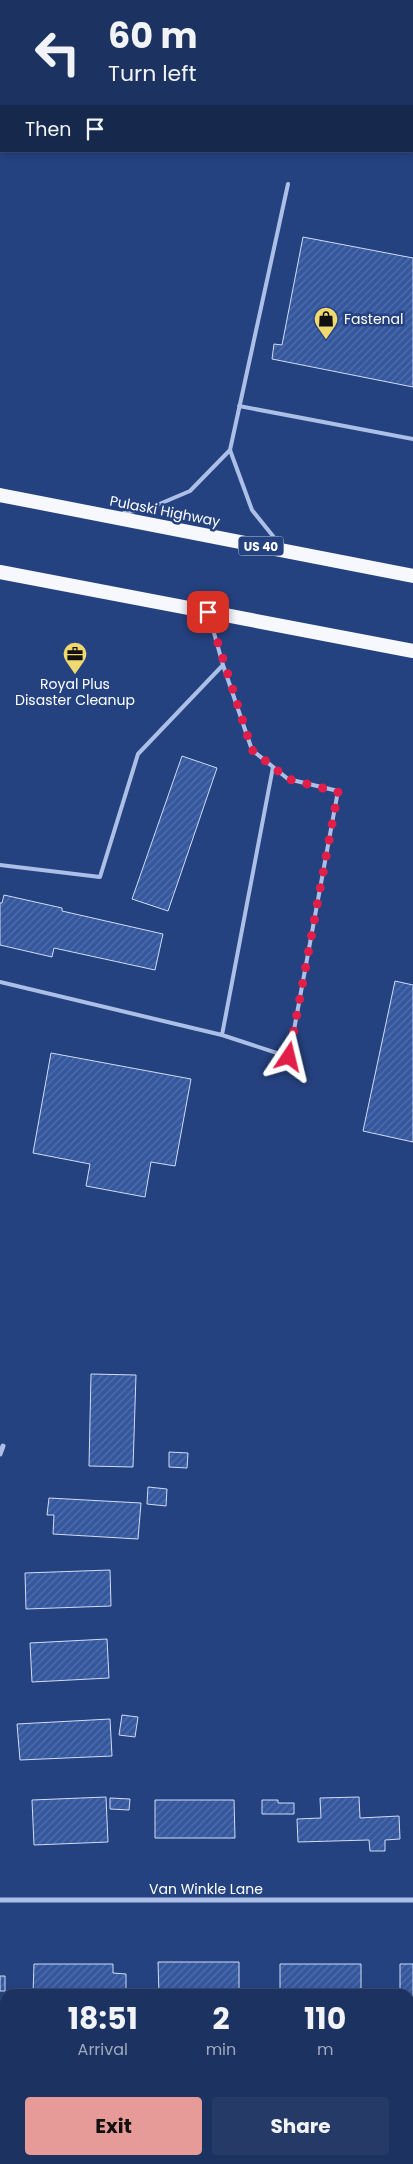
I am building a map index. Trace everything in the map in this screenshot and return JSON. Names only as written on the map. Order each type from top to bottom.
[{"type":"highway","name":"Pulaski Highway","points":[[0,495],[413,576]]},
{"type":"highway","points":[[0,572],[413,651]]},
{"type":"street","points":[[0,1454],[3,1446]]},
{"type":"street","name":"Van Winkle Lane","points":[[0,1900],[413,1900]]},
{"type":"lane","points":[[286,551],[252,510],[230,450],[288,184]]},
{"type":"lane","points":[[239,406],[413,439]]},
{"type":"lane","points":[[109,517],[150,508],[190,491],[230,450]]},
{"type":"lane","points":[[0,982],[222,1035],[289,1057],[338,792],[288,779],[252,750],[223,665],[208,612]]},
{"type":"lane","points":[[0,865],[100,877],[138,754],[223,665]]},
{"type":"lane","points":[[222,1035],[273,767]]},
{"type":"building","points":[[303,237],[413,258],[413,387],[272,359],[274,344],[282,345]]},
{"type":"building","points":[[182,756],[217,768],[168,911],[132,899]]},
{"type":"building","points":[[4,895],[62,908],[62,911],[163,934],[155,970],[54,948],[52,957],[0,945],[0,903],[2,903]]},
{"type":"building","points":[[395,981],[413,985],[413,1142],[363,1131]]},
{"type":"building","points":[[51,1053],[191,1079],[175,1166],[151,1162],[145,1197],[86,1186],[90,1164],[33,1153]]},
{"type":"building","points":[[91,1374],[136,1375],[133,1467],[89,1466]]},
{"type":"building","points":[[169,1452],[188,1453],[187,1468],[169,1467]]},
{"type":"building","points":[[148,1487],[167,1489],[166,1506],[147,1504]]},
{"type":"building","points":[[49,1498],[141,1503],[138,1539],[53,1534],[54,1515],[47,1515]]},
{"type":"building","points":[[110,1570],[111,1606],[26,1609],[25,1573]]},
{"type":"building","points":[[107,1639],[109,1678],[32,1682],[30,1643]]},
{"type":"building","points":[[122,1715],[138,1717],[135,1737],[119,1735]]},
{"type":"building","points":[[110,1719],[112,1756],[20,1760],[17,1724]]},
{"type":"building","points":[[106,1797],[108,1842],[34,1845],[32,1800]]},
{"type":"building","points":[[359,1797],[360,1818],[399,1816],[400,1839],[385,1840],[385,1851],[370,1851],[369,1840],[298,1842],[297,1819],[321,1818],[320,1798]]},
{"type":"building","points":[[110,1798],[130,1799],[129,1810],[110,1809]]},
{"type":"building","points":[[155,1800],[234,1800],[235,1838],[155,1838]]},
{"type":"building","points":[[262,1800],[294,1803],[294,1814],[262,1814]]},
{"type":"building","points":[[158,1962],[239,1962],[239,1989],[159,1989]]},
{"type":"building","points":[[34,1964],[113,1964],[113,1973],[126,1974],[126,1989],[33,1989]]},
{"type":"building","points":[[280,1964],[361,1964],[361,1989],[280,1989]]},
{"type":"building","points":[[400,1964],[413,1964],[413,1989],[400,1989]]},
{"type":"building","points":[[0,1976],[5,1976],[5,1989],[0,1989]]},
{"type":"place","name":"Fastenal","points":[[326,340]]},
{"type":"place","name":"Royal Plus Disaster Cleanup","points":[[75,675]]},
{"type":"route","points":[[208,612],[223,665],[252,750],[288,779],[338,792],[289,1057]]}]
